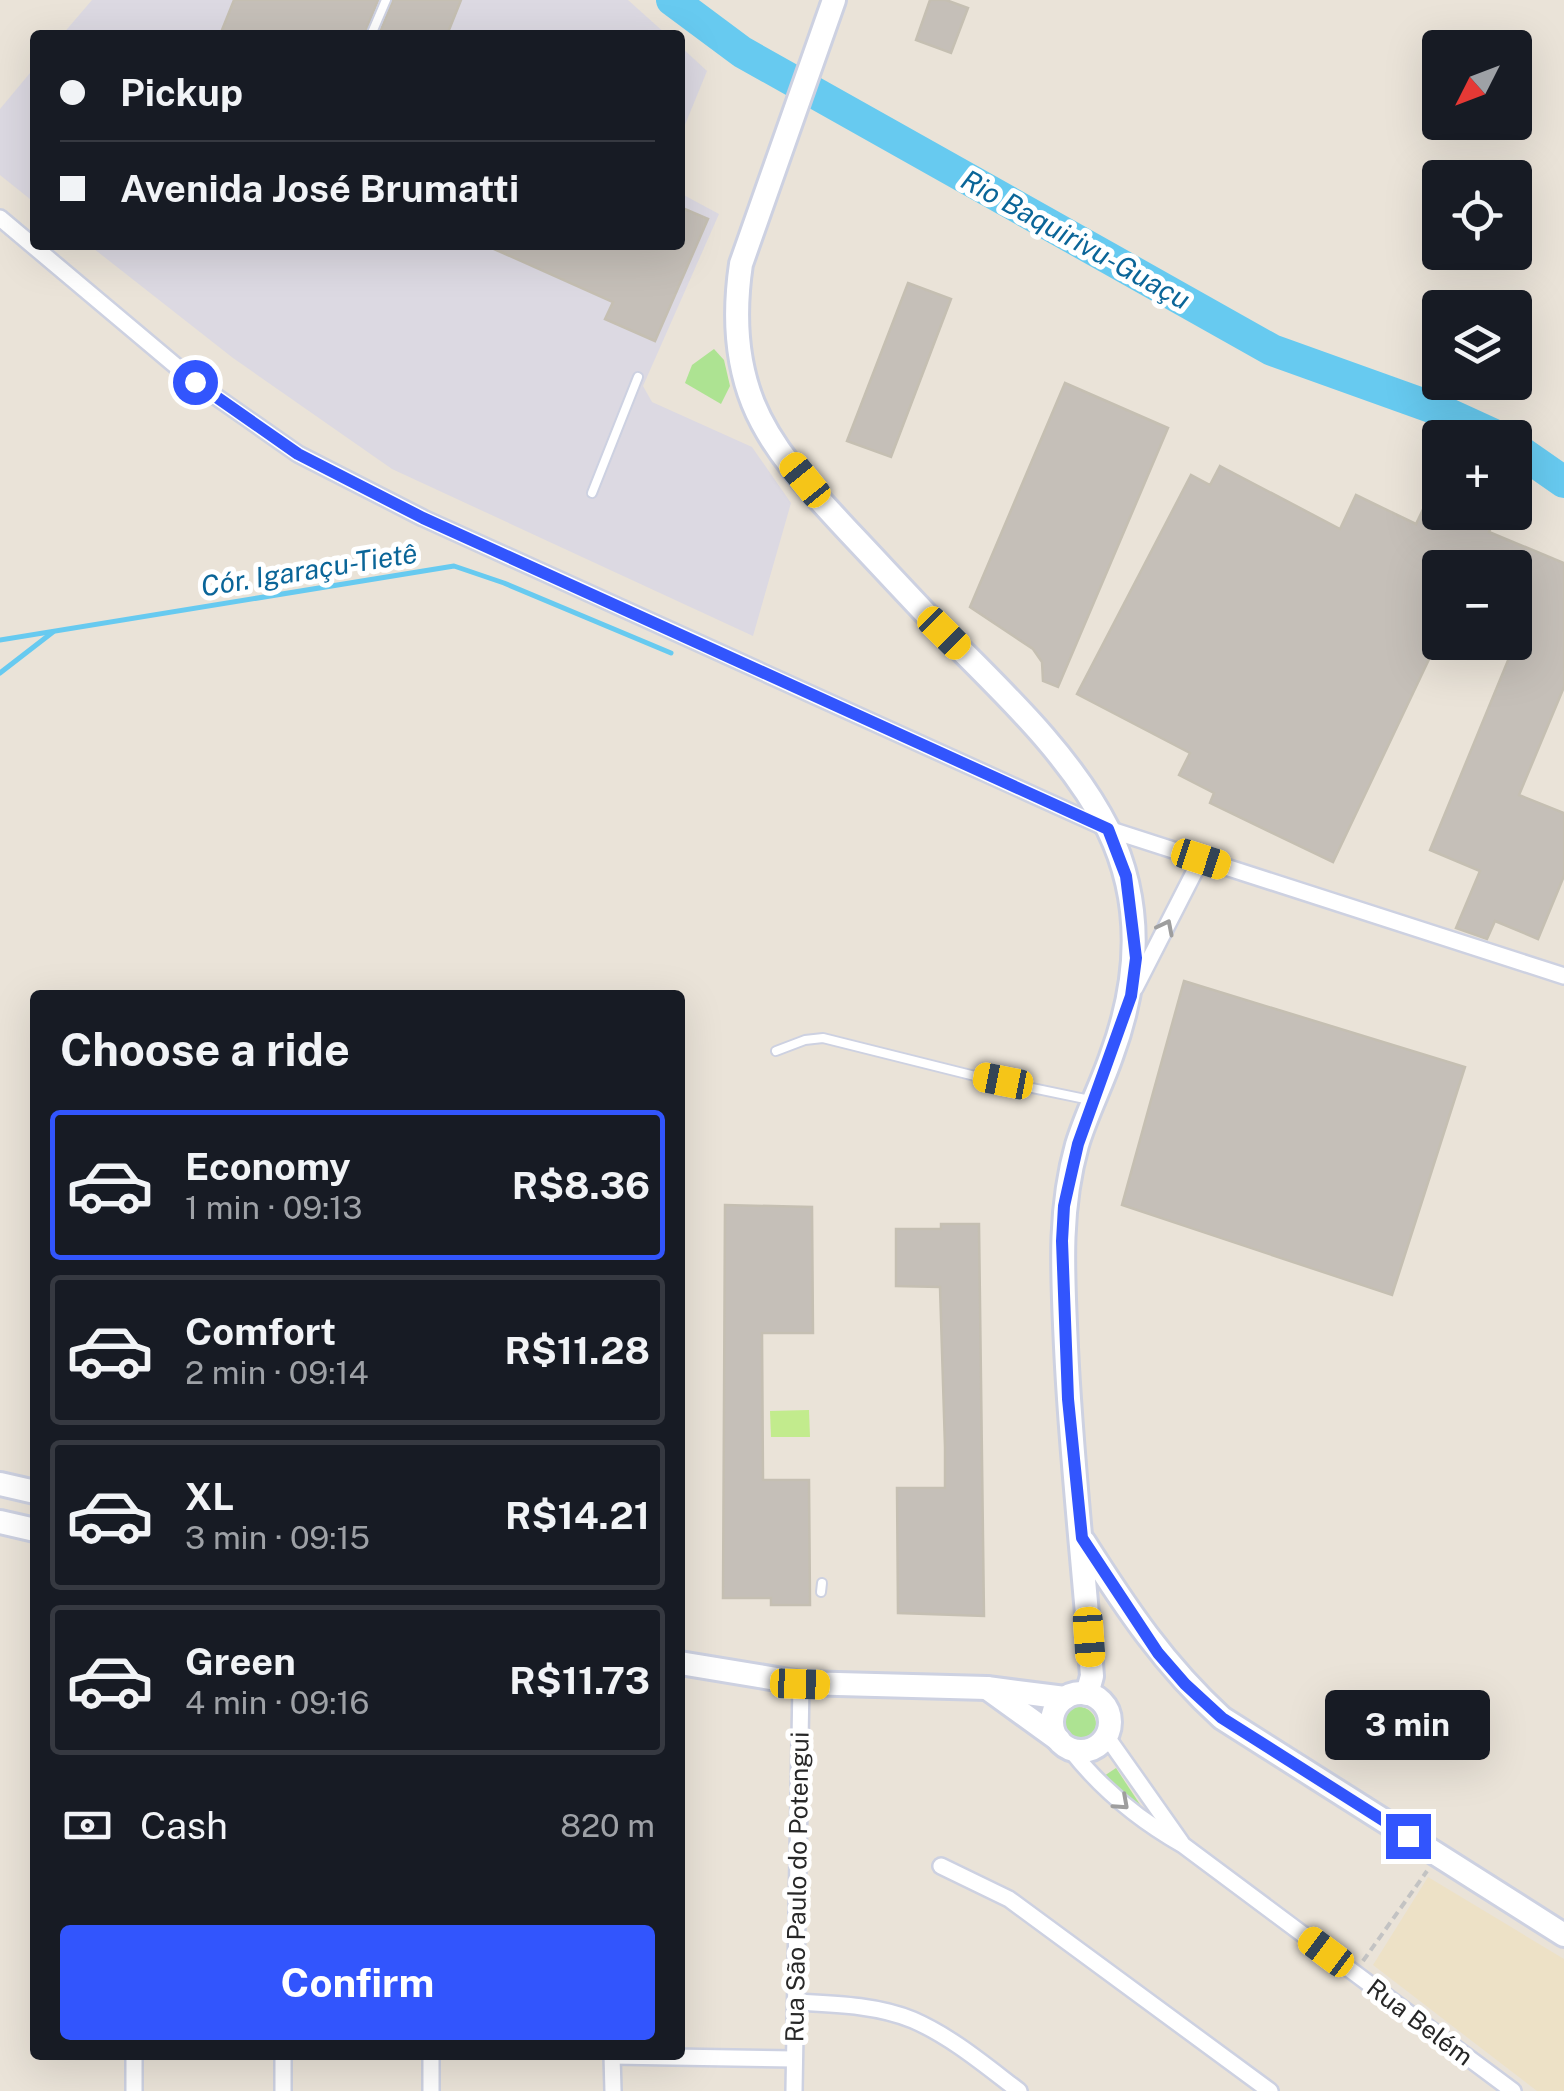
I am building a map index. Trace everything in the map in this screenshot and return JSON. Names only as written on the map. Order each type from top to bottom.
[{"type":"main road","points":[[834,0],[741,264],[736,300],[742,366],[752,401],[768,436],[823,503],[1046,740],[1108,829],[1126,876],[1133,916],[1136,958],[1131,996],[1078,1144],[1064,1206],[1068,1399],[1092,1676],[1086,1700]]},
{"type":"main road","points":[[0,1484],[30,1491]]},
{"type":"main road","points":[[0,1522],[30,1529]]},
{"type":"main road","points":[[1082,1538],[1158,1653],[1222,1718],[1564,1935]]},
{"type":"main road","points":[[1086,1700],[1107,1578]]},
{"type":"main road","points":[[685,1664],[800,1684],[988,1688],[1086,1700],[1110,1728],[1091,1750],[1064,1745],[988,1688]]},
{"type":"main road","points":[[1064,1745],[1054,1732],[1054,1713],[1086,1700]]},
{"type":"street","points":[[0,218],[30,243]]},
{"type":"street","points":[[38,250],[195,382],[298,454],[423,518],[1108,829],[1564,976]]},
{"type":"street","points":[[1131,996],[1201,859]]},
{"type":"street","name":"Rua São Paulo do Potengui","points":[[794,2091],[800,1684]]},
{"type":"street","name":"Rua Belém","points":[[1106,1737],[1183,1845]]},
{"type":"street","name":"Rua Belém","points":[[1064,1745],[1146,1824],[1183,1845],[1512,2091]]},
{"type":"street","points":[[941,1866],[1009,1899],[1270,2091]]},
{"type":"street","points":[[796,2002],[836,2004],[912,2020],[958,2046],[1019,2091]]},
{"type":"street","points":[[685,2057],[794,2059]]},
{"type":"street","points":[[134,2060],[134,2091]]},
{"type":"street","points":[[283,2060],[283,2091]]},
{"type":"street","points":[[431,2060],[431,2091]]},
{"type":"street","points":[[612,2060],[613,2091]]},
{"type":"lane","points":[[372,30],[386,0]]},
{"type":"lane","points":[[592,493],[638,378]]},
{"type":"lane","points":[[776,1051],[824,1038],[1094,1102]]},
{"type":"path","points":[[1354,1974],[1438,1855]]},
{"type":"shaded area","points":[[92,0],[628,0],[661,30],[66,30]]},
{"type":"shaded area","points":[[685,51],[707,71],[685,125]]},
{"type":"shaded area","points":[[30,73],[30,199],[0,175],[0,109]]},
{"type":"shaded area","points":[[685,196],[719,214],[643,386],[652,402],[752,447],[791,503],[753,636],[392,469],[233,358],[95,250],[685,250]]},
{"type":"shaded area","points":[[1428,1877],[1564,1959],[1564,2091],[1537,2091],[1373,1965]]},
{"type":"green space","points":[[714,349],[724,360],[730,386],[721,404],[685,383],[692,365]]},
{"type":"green space","points":[[809,1410],[810,1437],[771,1437],[770,1411]]},
{"type":"green space","points":[[1079,1707],[1091,1712],[1096,1724],[1091,1736],[1079,1741],[1067,1736],[1062,1724],[1067,1712]]},
{"type":"green space","points":[[1116,1768],[1143,1809],[1098,1780]]},
{"type":"building","points":[[234,0],[378,0],[366,30],[222,30]]},
{"type":"building","points":[[393,0],[461,0],[449,30],[381,30]]},
{"type":"building","points":[[930,0],[946,0],[968,8],[951,53],[916,40]]},
{"type":"building","points":[[685,209],[708,219],[655,341],[605,319],[613,302],[496,250],[685,250]]},
{"type":"building","points":[[908,283],[951,299],[891,457],[847,441]]},
{"type":"building","points":[[1065,383],[1168,428],[1058,687],[1043,681],[1042,662],[1033,649],[970,607]]},
{"type":"building","points":[[1220,466],[1340,529],[1356,495],[1416,524],[1422,512],[1422,530],[1490,530],[1564,563],[1564,687],[1519,795],[1564,813],[1564,876],[1538,939],[1495,921],[1487,939],[1456,928],[1480,871],[1430,850],[1508,660],[1532,660],[1532,550],[1422,550],[1422,660],[1429,660],[1333,862],[1210,803],[1214,793],[1179,775],[1190,753],[1077,694],[1191,475],[1210,485]]},
{"type":"building","points":[[1184,981],[1465,1067],[1392,1295],[1122,1205]]},
{"type":"building","points":[[725,1205],[812,1207],[813,1333],[762,1333],[763,1480],[809,1480],[810,1605],[771,1605],[771,1598],[723,1598]]},
{"type":"building","points":[[941,1224],[979,1224],[984,1616],[898,1613],[897,1488],[945,1488],[945,1447],[940,1287],[896,1286],[896,1229],[941,1229]]},
{"type":"waterway","name":"Rio Baquirivu-Guaçu","points":[[672,0],[742,52],[1272,350],[1462,420]]},
{"type":"waterway","name":"Rio Baquirivu-Guaçu","points":[[1532,460],[1564,482]]},
{"type":"waterway","name":"Cór. Igaraçu-Tietê","points":[[0,640],[454,566],[671,653]]},
{"type":"waterway","points":[[0,673],[53,632]]},
{"type":"route","points":[[195,382],[298,454],[423,518],[1108,829],[1126,876],[1136,958],[1131,996],[1078,1144],[1064,1206],[1068,1399],[1082,1538],[1158,1653],[1222,1718],[1408,1836]]}]
